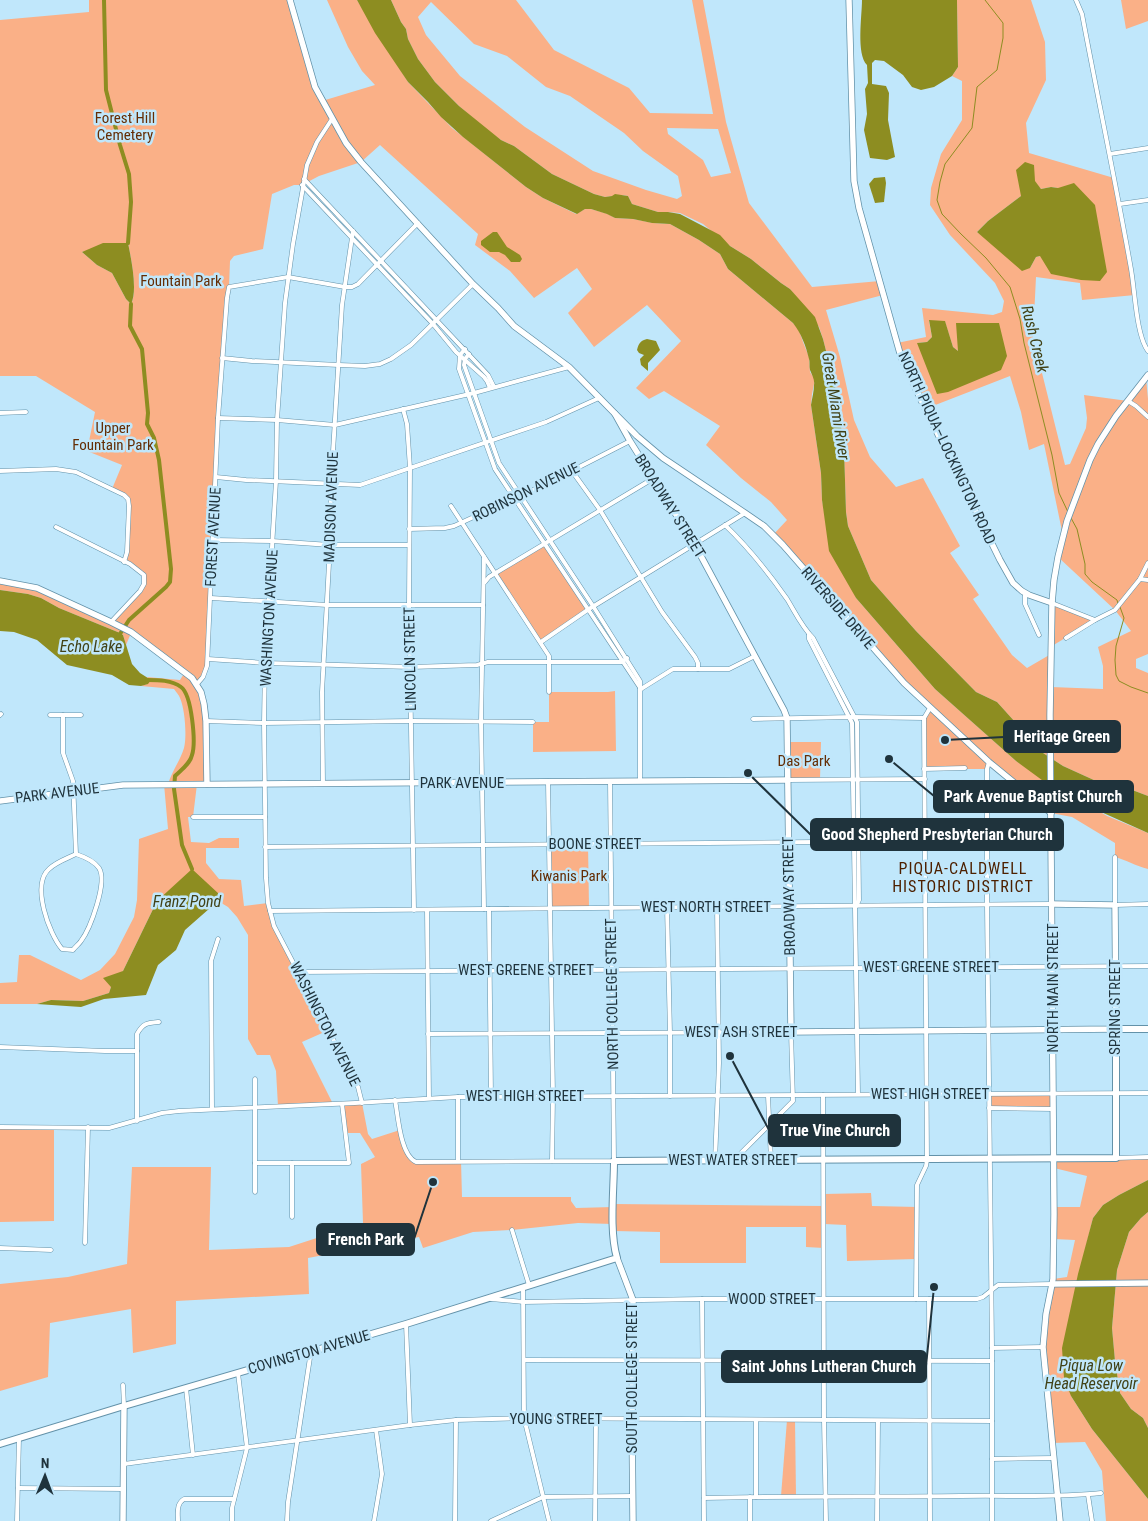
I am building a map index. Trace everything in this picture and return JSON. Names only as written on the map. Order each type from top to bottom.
[{"type":"main road","points":[[1116,1029],[1148,1029]]},
{"type":"main road","name":"SPRING STREET","points":[[1116,1029],[1116,1158]]},
{"type":"main road","name":"WEST WATER STREET","points":[[614,1161],[1116,1158]]},
{"type":"main road","name":"NORTH COLLEGE STREET","points":[[613,1207],[614,1161]]},
{"type":"main road","name":"SOUTH COLLEGE STREET","points":[[613,1207],[614,1249],[617,1258]]},
{"type":"main road","name":"COVINGTON AVENUE","points":[[0,1444],[238,1372],[406,1324],[617,1258]]},
{"type":"street","points":[[290,0],[315,87],[346,144],[473,284],[520,331],[569,368],[615,414]]},
{"type":"street","name":"NORTH PIQUA–LOCKINGTON ROAD","points":[[849,0],[854,180],[859,208],[901,356],[943,447],[1013,583],[1025,593],[1052,603]]},
{"type":"street","points":[[1076,0],[1082,14],[1120,204],[1142,341],[1148,351]]},
{"type":"street","name":"WASHINGTON AVENUE","points":[[332,119],[317,142],[307,165],[302,185],[284,303],[266,662],[264,723],[265,847],[267,895],[274,926],[358,1087],[362,1102]]},
{"type":"street","points":[[1110,154],[1148,148]]},
{"type":"street","points":[[304,179],[488,374],[492,387]]},
{"type":"street","points":[[302,185],[456,352],[484,376],[492,387]]},
{"type":"street","points":[[1120,204],[1148,200]]},
{"type":"street","points":[[288,277],[345,288],[352,287],[358,284],[418,223]]},
{"type":"street","name":"MADISON AVENUE","points":[[323,784],[323,664],[330,545],[331,484],[342,305],[353,230]]},
{"type":"street","name":"FOREST AVENUE","points":[[197,684],[206,670],[208,659],[218,418],[229,287],[288,277]]},
{"type":"street","points":[[222,358],[282,363],[374,366],[391,360],[411,345],[473,284]]},
{"type":"street","points":[[465,349],[460,355],[459,369],[487,441],[499,463],[627,658],[640,681],[640,781]]},
{"type":"street","points":[[469,354],[465,359],[464,365],[474,392],[495,469],[516,498],[640,689]]},
{"type":"street","points":[[218,418],[277,420],[335,425],[569,368]]},
{"type":"street","name":"NORTH MAIN STREET","points":[[1060,1521],[1043,1347],[1046,1314],[1052,1284],[1054,1214],[1050,761],[1052,603],[1054,580],[1063,536],[1073,503],[1090,460],[1116,416],[1148,375]]},
{"type":"street","points":[[216,477],[360,485],[546,422],[599,398]]},
{"type":"street","points":[[1128,401],[1148,417]]},
{"type":"street","name":"LINCOLN STREET","points":[[403,409],[408,429],[410,468],[409,605],[414,910]]},
{"type":"street","points":[[0,414],[26,412]]},
{"type":"street","name":"RIVERSIDE DRIVE","points":[[615,414],[637,436],[679,470],[764,526],[783,544],[904,683],[989,762],[1051,813]]},
{"type":"street","name":"BROADWAY STREET","points":[[615,414],[695,545],[787,718],[792,1095]]},
{"type":"street","name":"ROBINSON AVENUE","points":[[409,529],[445,528],[462,523],[521,496],[637,436]]},
{"type":"street","points":[[0,471],[56,469],[76,472],[124,495],[128,499],[129,506],[127,551],[124,562]]},
{"type":"street","points":[[572,470],[600,510],[662,612],[695,657],[698,669]]},
{"type":"street","points":[[484,584],[489,577],[654,478]]},
{"type":"street","points":[[451,506],[541,642],[549,662],[549,692]]},
{"type":"street","points":[[541,642],[588,609],[745,513]]},
{"type":"street","points":[[725,525],[747,546],[760,562],[813,638],[823,662],[852,717],[856,780],[856,842],[859,900],[856,906],[858,1094]]},
{"type":"street","points":[[56,528],[130,564],[144,575],[144,584],[140,591],[111,622]]},
{"type":"street","points":[[214,540],[330,545],[409,545]]},
{"type":"street","points":[[484,557],[481,721],[490,970],[491,1096]]},
{"type":"street","points":[[1066,638],[1114,610],[1140,580],[1148,563]]},
{"type":"street","points":[[1140,580],[1148,580]]},
{"type":"street","points":[[0,581],[37,588],[111,622],[131,632],[185,672],[197,684],[204,704],[207,784]]},
{"type":"street","points":[[1025,593],[1025,604],[1039,636]]},
{"type":"street","points":[[211,598],[326,605],[483,605]]},
{"type":"street","points":[[1052,603],[1095,620]]},
{"type":"street","points":[[640,689],[673,669],[729,669],[755,656]]},
{"type":"street","points":[[208,659],[410,667],[483,664],[488,662],[622,662],[627,658]]},
{"type":"street","points":[[916,1299],[917,1185],[927,1160],[924,718],[930,708]]},
{"type":"street","points":[[50,715],[81,715]]},
{"type":"street","points":[[62,716],[63,753],[73,782],[76,854]]},
{"type":"street","points":[[753,719],[924,718]]},
{"type":"street","points":[[206,721],[264,723],[533,722]]},
{"type":"street","points":[[989,762],[987,769],[987,905],[992,1521]]},
{"type":"street","points":[[924,769],[965,768]]},
{"type":"street","name":"PARK AVENUE","points":[[0,801],[123,785],[924,780]]},
{"type":"street","name":"NORTH COLLEGE STREET","points":[[610,781],[614,1161]]},
{"type":"street","points":[[548,782],[553,1096],[552,1161]]},
{"type":"street","points":[[193,817],[265,817]]},
{"type":"street","name":"BOONE STREET","points":[[265,847],[925,841]]},
{"type":"street","points":[[987,844],[1052,845]]},
{"type":"street","points":[[76,854],[94,863],[102,876],[100,894],[88,927],[81,941],[73,950],[62,948],[56,942],[47,920],[41,894],[43,881],[48,870],[76,854]]},
{"type":"street","name":"SPRING STREET","points":[[1115,857],[1116,1029]]},
{"type":"street","points":[[1052,904],[1148,904]]},
{"type":"street","name":"WEST NORTH STREET","points":[[270,911],[1052,904]]},
{"type":"street","points":[[667,907],[670,1096]]},
{"type":"street","points":[[716,907],[718,969],[716,1161]]},
{"type":"street","points":[[427,910],[429,1098]]},
{"type":"street","points":[[212,1109],[211,961],[218,940]]},
{"type":"street","name":"WEST GREENE STREET","points":[[299,972],[1148,966]]},
{"type":"street","points":[[138,1121],[137,1034],[141,1027],[148,1023],[159,1022]]},
{"type":"street","name":"WEST ASH STREET","points":[[428,1034],[1116,1029]]},
{"type":"street","points":[[0,1047],[137,1051]]},
{"type":"street","points":[[255,1079],[256,1192]]},
{"type":"street","name":"WEST HIGH STREET","points":[[0,1127],[109,1128],[162,1113],[491,1096],[1148,1093]]},
{"type":"street","points":[[737,1160],[740,1154],[792,1102],[792,1095]]},
{"type":"street","points":[[823,1095],[826,1521]]},
{"type":"street","points":[[768,1096],[771,1160]]},
{"type":"street","points":[[458,1097],[458,1161]]},
{"type":"street","name":"WEST WATER STREET","points":[[395,1100],[400,1130],[407,1153],[412,1160],[420,1162],[614,1161]]},
{"type":"street","points":[[255,1163],[349,1163],[342,1104]]},
{"type":"street","points":[[989,1108],[1053,1108]]},
{"type":"street","points":[[84,1243],[88,1127]]},
{"type":"street","points":[[1116,1158],[1148,1157]]},
{"type":"street","points":[[292,1163],[292,1218]]},
{"type":"street","points":[[512,1230],[526,1287],[524,1302],[524,1418],[548,1521]]},
{"type":"street","points":[[0,1248],[51,1250]]},
{"type":"street","name":"SOUTH COLLEGE STREET","points":[[617,1258],[633,1300],[632,1521]]},
{"type":"street","points":[[1052,1284],[1147,1283]]},
{"type":"street","name":"WOOD STREET","points":[[487,1299],[524,1302],[702,1299],[977,1299],[998,1286],[1005,1284],[1052,1284]]},
{"type":"street","points":[[702,1299],[704,1521]]},
{"type":"street","points":[[929,1299],[930,1521]]},
{"type":"street","points":[[406,1324],[410,1425]]},
{"type":"street","points":[[992,1348],[1043,1347]]},
{"type":"street","points":[[288,1521],[288,1502],[311,1351]]},
{"type":"street","points":[[524,1360],[992,1361]]},
{"type":"street","points":[[232,1521],[232,1508],[247,1448],[238,1372]]},
{"type":"street","points":[[123,1385],[123,1521]]},
{"type":"street","points":[[186,1388],[193,1455]]},
{"type":"street","name":"YOUNG STREET","points":[[124,1464],[456,1420],[524,1418],[992,1421]]},
{"type":"street","points":[[595,1521],[596,1419]]},
{"type":"street","points":[[455,1521],[456,1420]]},
{"type":"street","points":[[756,1420],[756,1497]]},
{"type":"street","points":[[877,1521],[878,1421]]},
{"type":"street","points":[[374,1521],[382,1474],[376,1430]]},
{"type":"street","points":[[17,1521],[19,1438]]},
{"type":"street","points":[[992,1459],[1054,1458]]},
{"type":"street","points":[[18,1488],[123,1489]]},
{"type":"street","points":[[704,1498],[992,1495],[1058,1497],[1102,1493]]},
{"type":"street","points":[[1088,1495],[1092,1521]]},
{"type":"street","points":[[491,1521],[543,1497],[632,1496]]},
{"type":"street","points":[[750,1497],[750,1521]]},
{"type":"street","points":[[178,1521],[180,1501],[188,1498],[234,1499]]},
{"type":"green space","points":[[89,0],[290,0],[322,101],[375,85],[362,71],[348,47],[327,0],[357,0],[408,82],[452,128],[526,187],[543,198],[576,214],[585,209],[591,209],[615,218],[670,224],[720,254],[728,269],[799,330],[809,357],[810,372],[814,378],[811,405],[825,516],[856,598],[935,689],[1016,761],[1107,816],[1148,833],[1148,869],[1115,857],[1115,843],[1072,817],[1051,813],[990,762],[987,769],[924,769],[924,718],[930,708],[773,535],[787,520],[771,502],[741,478],[706,445],[720,426],[664,391],[649,399],[636,388],[681,341],[647,305],[594,347],[568,313],[592,289],[577,268],[534,298],[510,271],[475,245],[478,234],[380,145],[361,162],[319,176],[302,185],[294,185],[272,194],[263,249],[234,256],[230,261],[222,358],[207,666],[197,684],[204,704],[207,784],[197,784],[193,817],[188,817],[191,842],[209,843],[219,838],[239,838],[239,848],[206,848],[206,863],[219,879],[241,880],[244,906],[268,903],[274,926],[329,1030],[302,1042],[333,1104],[278,1106],[276,1071],[270,1055],[257,1055],[248,1039],[248,935],[237,917],[228,907],[218,901],[219,894],[157,901],[123,971],[111,987],[109,993],[83,1001],[51,1000],[37,1004],[0,1004],[0,983],[17,982],[19,955],[30,955],[81,980],[100,970],[115,954],[134,917],[137,900],[139,839],[168,829],[164,784],[168,784],[185,743],[182,703],[174,689],[141,686],[147,684],[150,680],[147,677],[180,680],[185,672],[131,633],[126,645],[123,635],[120,633],[59,608],[41,598],[0,590],[0,581],[25,585],[111,622],[144,584],[144,575],[124,562],[127,552],[128,499],[112,489],[122,465],[87,451],[95,412],[36,376],[0,376],[0,20],[89,12]],"holes":[[[128,243],[134,283],[131,304],[126,299],[112,273],[97,265],[82,252]]]},
{"type":"green space","points":[[391,0],[516,0],[554,50],[629,88],[650,113],[713,114],[692,0],[703,0],[726,122],[749,203],[812,287],[880,281],[883,295],[826,310],[840,357],[854,420],[870,457],[896,487],[923,478],[960,546],[950,553],[979,595],[973,599],[1012,655],[1027,668],[1051,654],[1051,687],[1103,689],[1103,666],[1098,647],[1131,631],[1115,610],[1058,557],[1063,536],[1044,444],[1029,450],[1021,412],[1010,376],[925,409],[897,343],[926,337],[922,308],[993,315],[1002,312],[1004,301],[995,283],[950,235],[930,205],[931,188],[941,154],[962,120],[962,81],[952,76],[958,67],[957,0],[1031,0],[1045,42],[1046,80],[1026,123],[1029,153],[1114,178],[1135,295],[1082,300],[1080,283],[1036,277],[1033,337],[1065,465],[1070,464],[1086,428],[1087,418],[1084,395],[1128,401],[1146,378],[1148,399],[1148,654],[1136,659],[1136,668],[1148,673],[1148,796],[1127,788],[1096,781],[1063,766],[1043,753],[997,702],[976,692],[916,631],[871,580],[848,526],[844,448],[840,413],[823,339],[819,327],[790,289],[703,224],[680,213],[658,212],[632,204],[628,196],[605,197],[594,194],[552,174],[514,146],[501,140],[459,106],[435,82],[418,59],[408,39],[406,29]],"holes":[[[431,2],[474,44],[507,56],[546,87],[570,96],[624,133],[643,151],[678,176],[682,196],[677,199],[593,171],[525,127],[460,76],[426,35],[418,17]],[[667,128],[718,129],[731,173],[711,177],[703,160],[668,134]],[[1034,165],[1034,181],[1041,189],[1058,188],[1040,256],[1036,257],[1030,268],[977,232],[988,221],[1021,196]],[[929,321],[945,322],[953,347],[958,351],[917,343],[927,342],[932,337]]]},
{"type":"green space","points":[[1121,0],[1148,0],[1148,21],[1126,29]]},
{"type":"green space","points":[[544,543],[589,609],[541,642],[495,574]]},
{"type":"green space","points":[[1052,603],[1095,620],[1052,646]]},
{"type":"green space","points":[[615,691],[616,751],[533,752],[533,722],[549,722],[549,692]]},
{"type":"green space","name":"Das Park","points":[[787,742],[821,742],[820,780],[788,780]]},
{"type":"green space","name":"Kiwanis Park","points":[[549,844],[588,844],[589,908],[550,908]]},
{"type":"green space","points":[[1053,1093],[1053,1109],[989,1108],[989,1094]]},
{"type":"green space","points":[[362,1103],[368,1134],[372,1139],[400,1130],[407,1153],[412,1160],[461,1161],[462,1197],[571,1197],[571,1201],[576,1208],[613,1207],[613,1204],[824,1206],[824,1194],[871,1193],[872,1206],[918,1207],[916,1259],[847,1261],[846,1225],[824,1224],[824,1248],[806,1247],[806,1227],[746,1227],[746,1263],[660,1263],[660,1232],[614,1231],[613,1224],[578,1223],[473,1232],[423,1248],[419,1237],[308,1258],[309,1294],[176,1301],[176,1344],[133,1353],[131,1309],[50,1323],[48,1377],[0,1391],[0,1284],[68,1277],[127,1264],[132,1167],[211,1167],[209,1250],[289,1247],[363,1223],[361,1164],[375,1157],[360,1133],[346,1133],[342,1104]]},
{"type":"green space","points":[[0,1127],[54,1127],[54,1221],[0,1222]]},
{"type":"green space","points":[[1148,1157],[1148,1180],[1103,1205],[1093,1218],[1083,1258],[1071,1396],[1092,1429],[1148,1499],[1148,1521],[1106,1521],[1102,1471],[1085,1442],[1052,1443],[1043,1347],[1053,1279],[1067,1277],[1075,1240],[1054,1239],[1054,1207],[1080,1207],[1087,1176],[1054,1168],[1054,1158]]},
{"type":"green space","points":[[1148,1212],[1148,1428],[1143,1418],[1131,1409],[1120,1393],[1112,1328],[1117,1270],[1129,1232]]},
{"type":"green space","points":[[787,1420],[795,1420],[796,1496],[781,1496]]},
{"type":"water","name":"Great Miami River","points":[[357,0],[391,0],[406,29],[408,39],[418,59],[435,82],[459,106],[501,140],[514,146],[552,174],[594,194],[605,197],[615,194],[628,196],[632,204],[658,212],[680,214],[720,235],[730,246],[751,259],[790,289],[815,317],[823,339],[837,394],[844,448],[848,526],[871,580],[916,631],[976,692],[997,702],[1043,753],[1063,766],[1096,781],[1127,788],[1148,796],[1148,833],[1061,794],[1016,761],[935,689],[856,598],[829,551],[822,500],[821,473],[811,405],[814,381],[805,345],[793,323],[728,269],[720,254],[670,224],[615,218],[591,209],[585,209],[577,214],[543,198],[526,187],[463,137],[408,82],[375,33]]},
{"type":"water","points":[[862,0],[957,0],[958,67],[952,76],[934,87],[921,90],[912,87],[903,75],[884,61],[875,60],[872,63],[872,84],[886,86],[889,93],[888,120],[895,157],[887,160],[870,158],[864,130],[867,114],[865,89],[868,83],[867,65],[864,60],[861,44]]},
{"type":"water","points":[[1025,162],[1034,165],[1035,181],[1041,189],[1058,188],[1074,183],[1095,205],[1107,272],[1100,281],[1081,280],[1051,274],[1040,256],[1036,257],[1030,268],[1022,271],[977,232],[988,221],[1021,196],[1016,170]]},
{"type":"water","points":[[885,177],[884,202],[875,203],[869,184],[874,178]]},
{"type":"water","points":[[493,232],[497,232],[507,247],[520,255],[522,259],[520,262],[511,262],[505,255],[499,252],[490,252],[481,245],[481,241]]},
{"type":"water","points":[[103,243],[128,243],[134,283],[131,304],[126,299],[112,273],[97,265],[82,252]]},
{"type":"water","points":[[929,320],[945,321],[953,347],[958,351],[956,323],[999,323],[1007,356],[1001,370],[948,392],[937,394],[917,343],[927,342],[932,337]]},
{"type":"water","points":[[647,339],[656,341],[660,350],[648,363],[648,371],[641,365],[640,359],[644,355],[637,350],[640,343]]},
{"type":"water","name":"Echo Lake","points":[[0,590],[41,598],[59,608],[120,633],[123,635],[132,664],[140,673],[151,680],[148,684],[141,686],[129,685],[112,675],[67,665],[37,640],[14,632],[0,631]]},
{"type":"water","name":"Franz Pond","points":[[192,869],[219,894],[218,901],[185,930],[176,950],[158,965],[146,995],[104,999],[81,1007],[37,1004],[51,1000],[83,1001],[109,993],[111,987],[103,978],[123,971],[157,901]]},
{"type":"water","name":"Piqua Low Head Reservoir","points":[[1148,1180],[1148,1212],[1129,1232],[1117,1270],[1112,1328],[1120,1393],[1131,1409],[1143,1418],[1148,1428],[1148,1499],[1092,1429],[1071,1396],[1064,1378],[1062,1348],[1078,1274],[1093,1218],[1103,1205]]},
{"type":"waterway","points":[[104,0],[106,90],[129,174],[131,202],[128,243]]},
{"type":"waterway","name":"Rush Creek","points":[[985,0],[1003,23],[1003,38],[997,70],[977,87],[972,128],[945,164],[937,200],[942,214],[986,258],[1010,287],[1020,319],[1059,493],[1068,512]]},
{"type":"waterway","points":[[118,637],[129,620],[170,582],[171,569],[159,460],[154,438],[147,424],[148,413],[142,349],[130,326],[131,304]]},
{"type":"waterway","name":"Rush Creek","points":[[1071,518],[1077,529],[1085,564],[1085,574],[1092,582],[1117,600],[1118,604]]},
{"type":"waterway","name":"Rush Creek","points":[[1120,607],[1124,618],[1116,646],[1116,675],[1119,681],[1148,693]]},
{"type":"waterway","points":[[147,680],[160,680],[177,685],[185,692],[188,699],[193,730],[193,749],[191,758],[175,776],[174,789],[182,845],[192,869]]},
{"type":"place","name":"Heritage Green","points":[[945,740]]},
{"type":"place","name":"Park Avenue Baptist Church","points":[[889,759]]},
{"type":"place","name":"Good Shepherd Presbyterian Church","points":[[748,773]]},
{"type":"place","name":"True Vine Church","points":[[730,1056]]},
{"type":"place","name":"French Park","points":[[433,1182]]},
{"type":"place","name":"Saint Johns Lutheran Church","points":[[934,1287]]},
{"type":"district","name":"PIQUA-CALDWELL HISTORIC DISTRICT","points":[[963,877]]},
{"type":"park label","name":"Forest Hill Cemetery","points":[[125,126]]},
{"type":"park label","name":"Fountain Park","points":[[181,281]]},
{"type":"park label","name":"Upper Fountain Park","points":[[113,436]]}]
